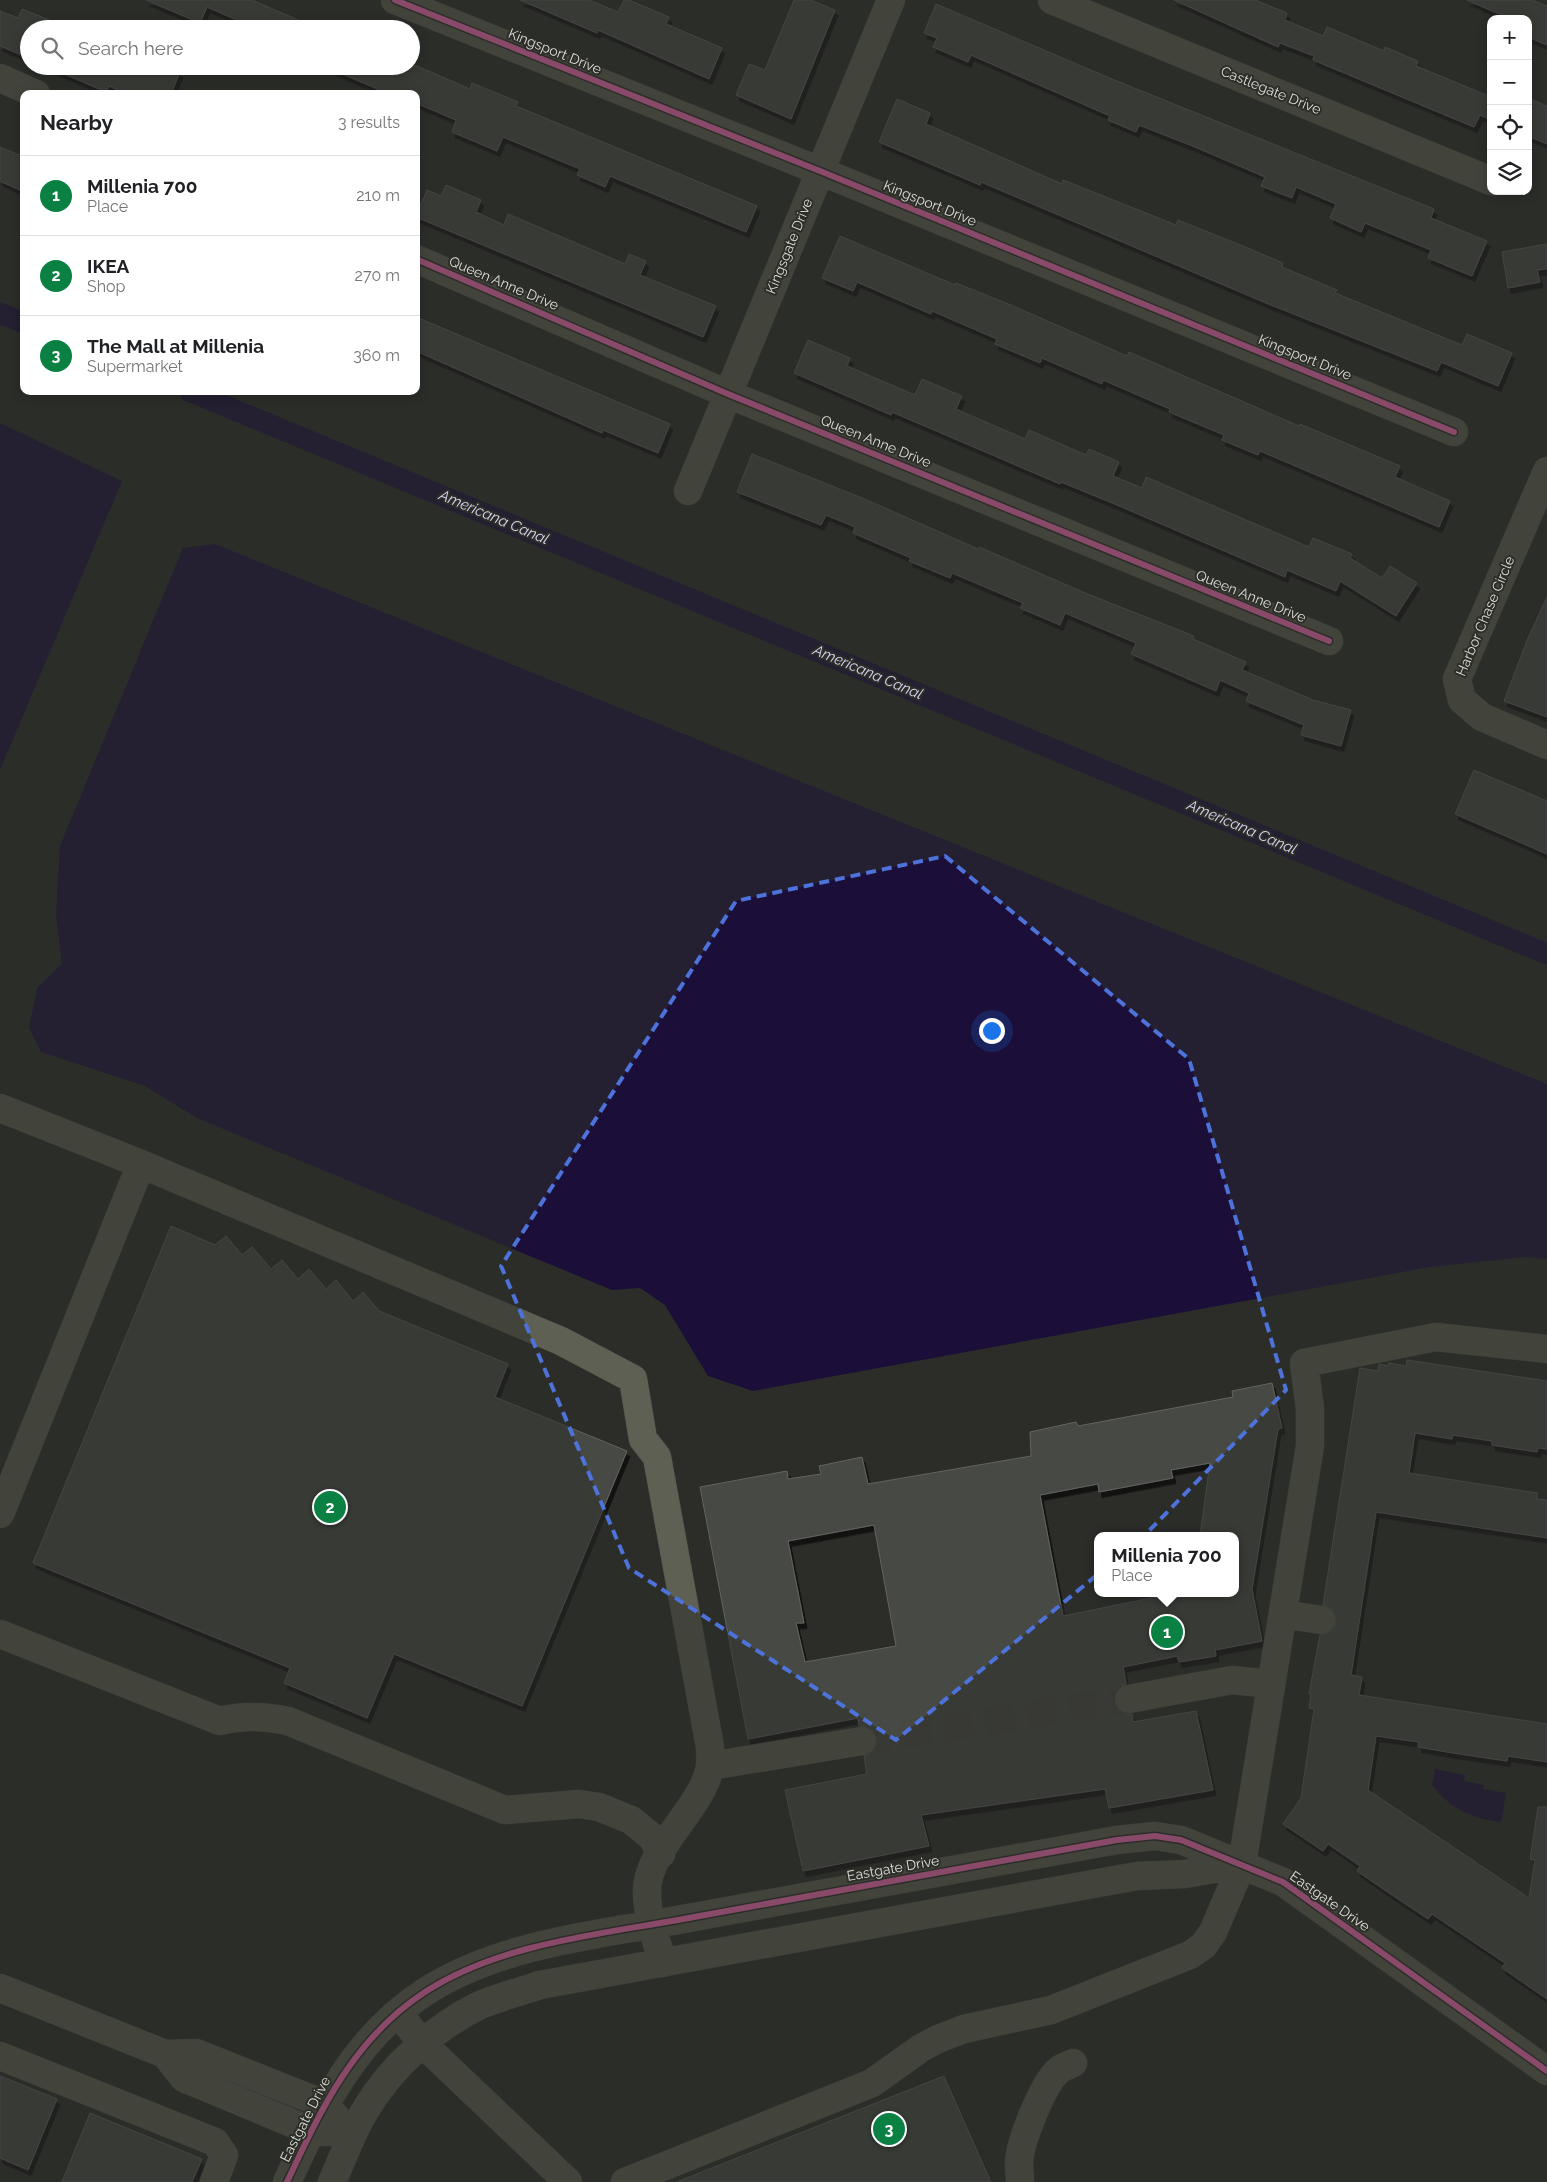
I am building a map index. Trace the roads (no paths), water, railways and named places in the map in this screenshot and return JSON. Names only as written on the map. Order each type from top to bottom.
[{"type":"street","name":"Kingsport Drive","points":[[395,0],[820,171],[1454,432]]},
{"type":"street","name":"Kingsgate Drive","points":[[688,491],[891,0]]},
{"type":"street","name":"Castlegate Drive","points":[[1052,0],[1487,179]]},
{"type":"street","points":[[0,78],[27,90]]},
{"type":"street","name":"Queen Anne Drive","points":[[420,261],[728,394],[1329,641]]},
{"type":"street","name":"Harbor Chase Circle","points":[[1547,471],[1457,679],[1462,700],[1482,717],[1547,745]]},
{"type":"street","points":[[0,1108],[141,1164],[561,1341],[633,1379],[644,1439],[657,1457],[710,1747],[710,1766],[700,1790],[652,1869],[647,1891],[652,1925],[663,1963]]},
{"type":"street","points":[[0,1514],[141,1164]]},
{"type":"street","points":[[625,2182],[872,2083],[921,2048],[964,2028],[1051,2010],[1190,1955],[1203,1946],[1214,1932],[1242,1864],[1310,1446],[1310,1409],[1304,1363],[1436,1337],[1547,1349]]},
{"type":"street","points":[[1283,1614],[1321,1620]]},
{"type":"street","points":[[0,1634],[220,1722],[238,1716],[272,1717],[288,1721],[505,1810],[579,1804],[599,1807],[630,1820],[652,1836],[661,1854]]},
{"type":"street","points":[[1129,1698],[1232,1680],[1271,1684]]},
{"type":"street","points":[[710,1766],[862,1741]]},
{"type":"street","name":"Eastgate Drive","points":[[287,2182],[324,2104],[344,2072],[365,2044],[423,1993],[482,1962],[515,1952],[652,1925],[1116,1840],[1155,1836],[1181,1840],[1283,1882],[1546,2069]]},
{"type":"street","points":[[1050,1852],[1062,1891]]},
{"type":"street","points":[[332,2182],[366,2109],[383,2084],[423,2044],[454,2021],[479,2006],[510,1994],[540,1986],[1137,1876],[1185,1874],[1242,1864]]},
{"type":"street","points":[[0,1988],[165,2054],[196,2053],[324,2104],[353,2134]]},
{"type":"street","points":[[398,2013],[423,2044],[568,2182]]},
{"type":"street","points":[[165,2054],[184,2078],[311,2131],[353,2134]]},
{"type":"street","points":[[0,2056],[215,2142],[224,2155],[214,2182]]},
{"type":"street","points":[[1020,2182],[1021,2154],[1040,2098],[1048,2083],[1060,2070],[1073,2063]]},
{"type":"waterway","name":"Americana Canal","points":[[0,313],[20,321]]},
{"type":"waterway","name":"Americana Canal","points":[[199,395],[1547,954]]},
{"type":"tunnel","points":[[862,1741],[1129,1699]]},
{"type":"place","name":"IKEA","points":[[330,1507]]},
{"type":"place","name":"Millenia 700","points":[[1167,1632]]},
{"type":"place","name":"The Mall at Millenia","points":[[889,2129]]}]
